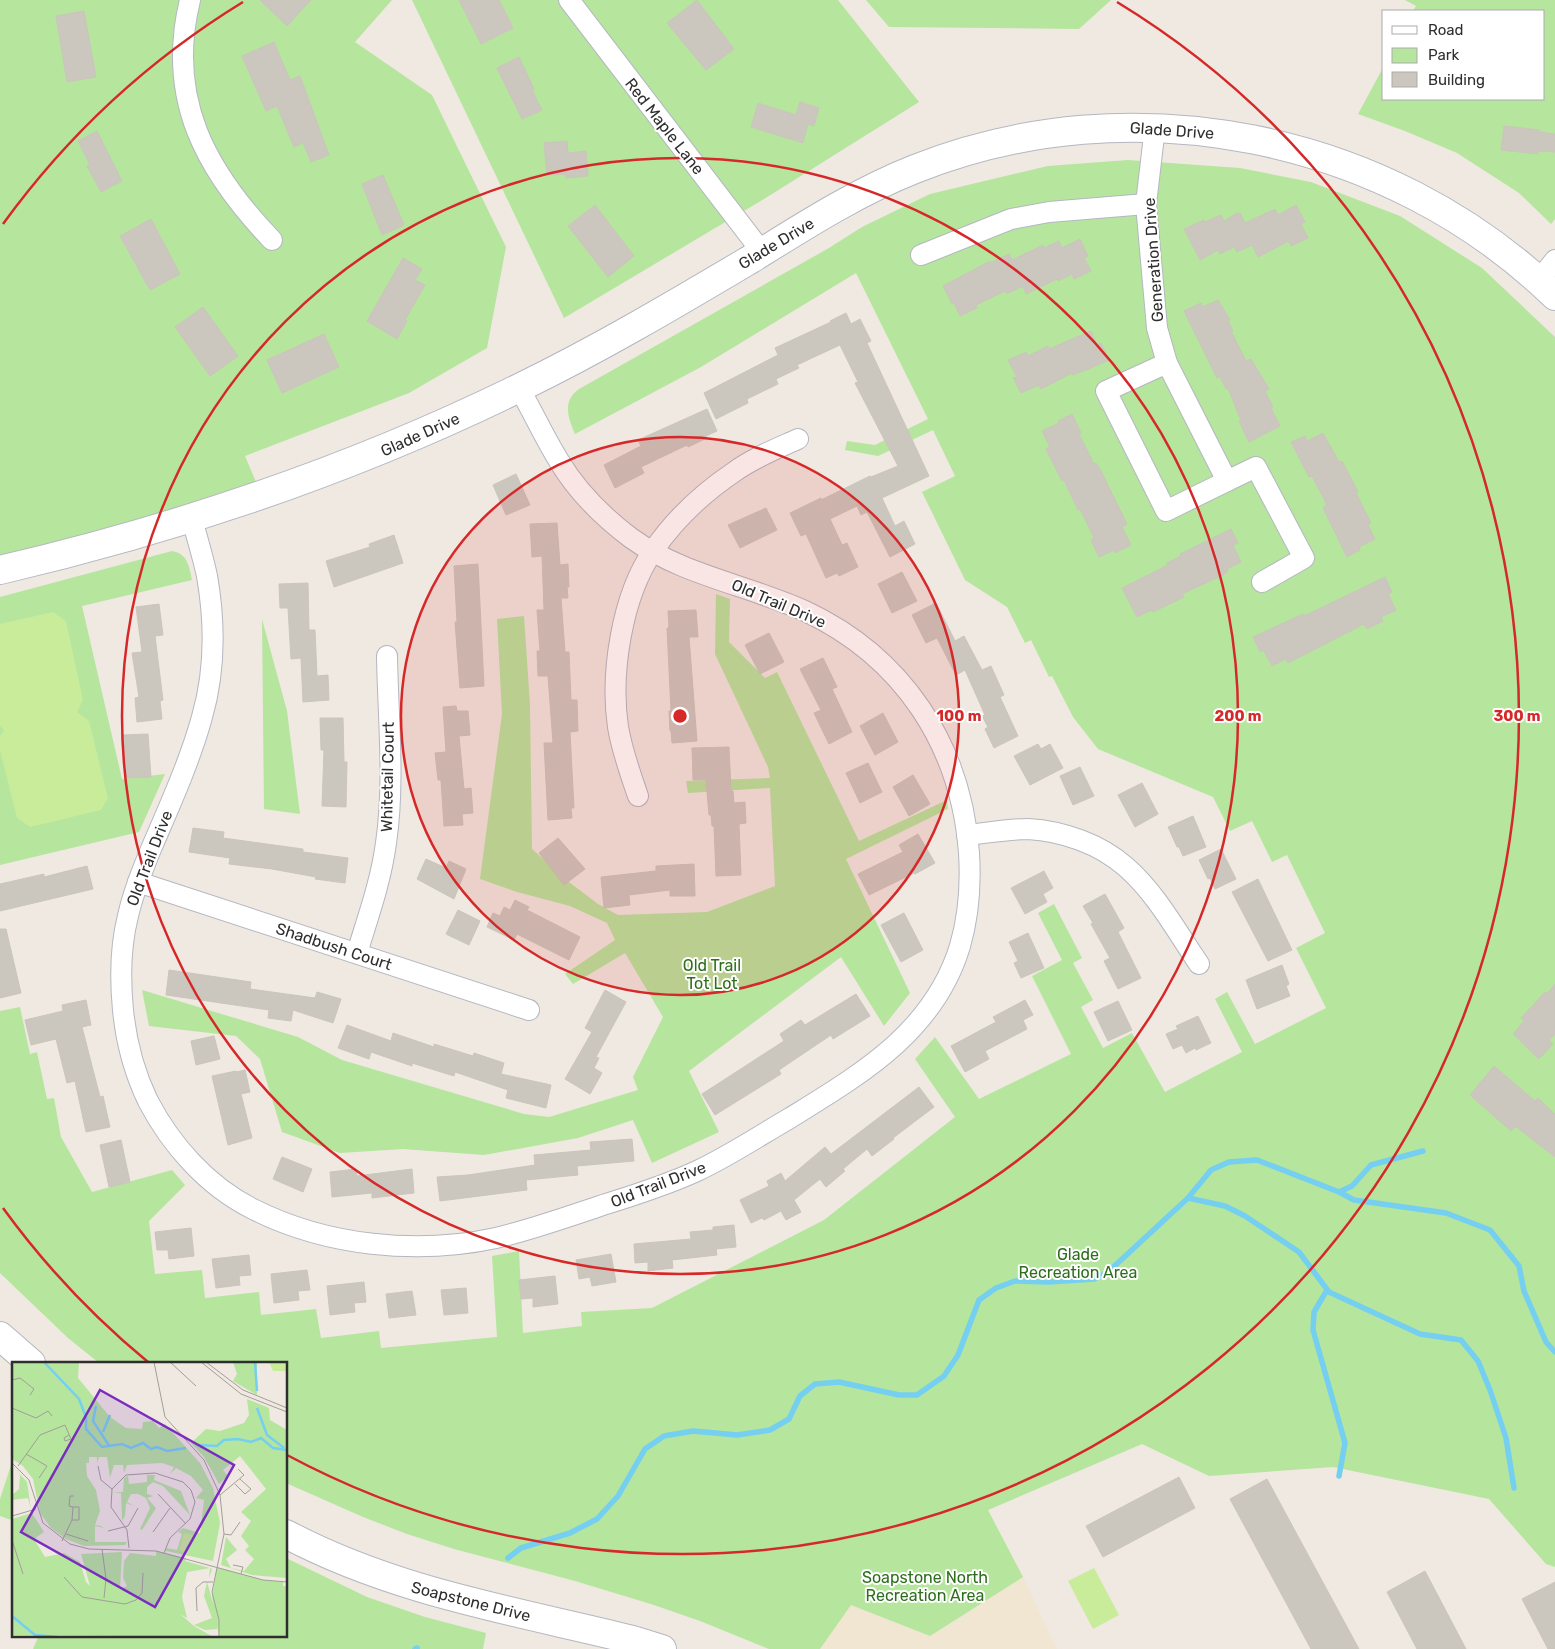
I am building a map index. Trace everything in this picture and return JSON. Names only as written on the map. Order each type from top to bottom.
[{"type":"street","points":[[190,0],[184,27],[182,59],[185,90],[192,119],[206,150],[226,185],[252,219],[272,240]]},
{"type":"street","name":"Red Maple Lane","points":[[568,0],[762,252]]},
{"type":"street","name":"Glade Drive","points":[[0,570],[55,558],[192,519],[262,496],[354,462],[445,424],[634,329],[870,189],[915,169],[965,152],[1013,140],[1068,131],[1118,127],[1155,127],[1220,133],[1265,141],[1315,154],[1363,170],[1409,192],[1456,217],[1550,279]]},
{"type":"street","name":"Generation Drive","points":[[1155,127],[1146,204],[1157,328],[1167,362],[1227,481]]},
{"type":"street","points":[[921,255],[1011,220],[1049,212],[1146,204]]},
{"type":"street","points":[[1167,362],[1106,391],[1166,511],[1256,467],[1304,558],[1262,582]]},
{"type":"street","name":"Old Trail Drive","points":[[192,519],[206,573],[212,611],[212,649],[208,686],[202,717],[196,734],[138,882],[128,916],[122,952],[121,987],[124,1027],[132,1060],[144,1094],[161,1125],[182,1152],[204,1175],[228,1194],[252,1209],[288,1224],[328,1236],[370,1243],[412,1246],[492,1239],[534,1228],[658,1188],[699,1170],[739,1149],[866,1070],[895,1046],[926,1013],[951,971],[960,945],[970,904],[970,866],[961,799],[951,768],[931,725],[912,696],[881,662],[862,645],[830,623],[798,608],[652,552],[629,537],[603,515],[579,490],[559,462],[519,388]]},
{"type":"street","points":[[638,796],[626,763],[620,735],[615,687],[624,619],[637,582],[652,552],[681,516],[705,493],[735,470],[767,452],[798,439]]},
{"type":"street","name":"Whitetail Court","points":[[357,953],[378,884],[386,843],[390,798],[387,656]]},
{"type":"street","points":[[967,835],[1028,829],[1072,838],[1106,852],[1126,868],[1151,895],[1199,964]]},
{"type":"street","name":"Shadbush Court","points":[[138,882],[529,1010]]},
{"type":"street","points":[[0,1336],[30,1362]]},
{"type":"street","name":"Soapstone Drive","points":[[288,1535],[355,1565],[432,1592],[633,1640],[662,1649]]},
{"type":"shaded area","points":[[1023,1577],[1057,1649],[820,1649],[851,1605],[930,1636]]},
{"type":"green space","points":[[0,0],[392,0],[355,42],[432,95],[506,247],[487,348],[409,393],[245,456],[262,496],[0,570]]},
{"type":"green space","points":[[412,0],[838,0],[919,102],[764,199],[564,318]]},
{"type":"green space","points":[[866,0],[1111,0],[1079,29],[889,27]]},
{"type":"green space","points":[[1405,0],[1555,0],[1555,219],[1551,224],[1519,193],[1457,153],[1358,114],[1382,70],[1382,100],[1545,100],[1545,10],[1414,10],[1416,6]]},
{"type":"green space","points":[[1128,160],[1240,168],[1311,182],[1400,216],[1482,268],[1555,337],[1555,1567],[1546,1564],[1489,1499],[1333,1467],[1209,1476],[1142,1444],[988,1510],[1023,1577],[930,1636],[851,1605],[820,1649],[769,1649],[654,1605],[407,1534],[288,1484],[288,1362],[98,1362],[68,1338],[0,1273],[0,1011],[20,1007],[30,1054],[37,1052],[47,1099],[54,1098],[61,1137],[92,1192],[172,1170],[185,1185],[149,1221],[155,1274],[202,1270],[205,1298],[259,1292],[261,1315],[316,1309],[321,1338],[379,1331],[381,1348],[497,1337],[492,1256],[519,1251],[523,1333],[582,1326],[581,1312],[652,1308],[824,1220],[955,1117],[915,1059],[935,1037],[979,1099],[1071,1054],[1032,976],[1062,960],[1038,913],[1054,904],[1082,958],[1073,963],[1093,1000],[1081,1007],[1103,1048],[1132,1033],[1165,1092],[1242,1052],[1215,999],[1227,992],[1255,1044],[1326,1008],[1296,948],[1325,933],[1287,855],[1272,862],[1252,821],[1230,831],[1213,797],[1098,749],[1073,717],[1052,676],[1049,677],[1031,640],[1025,643],[1007,607],[965,580],[922,492],[955,476],[933,430],[878,456],[845,450],[847,441],[875,445],[928,419],[856,273],[701,367],[575,434],[570,422],[568,404],[579,389],[829,248],[862,227],[930,194],[1048,166]]},
{"type":"green space","points":[[172,551],[185,558],[189,565],[192,580],[82,606],[122,779],[165,774],[139,832],[0,865],[0,597]]},
{"type":"green space","name":"Old Trail Tot Lot","points":[[716,594],[730,599],[729,642],[765,678],[777,672],[859,841],[947,800],[948,809],[846,859],[910,993],[884,1026],[841,957],[689,1071],[719,1132],[652,1163],[633,1120],[578,1138],[484,1155],[403,1149],[340,1153],[282,1132],[260,1059],[236,1036],[149,1026],[142,990],[298,1037],[342,1060],[524,1114],[549,1117],[638,1090],[633,1077],[663,1017],[625,953],[573,984],[565,974],[615,940],[607,923],[570,906],[517,892],[480,879],[502,714],[497,619],[524,616],[530,705],[532,849],[569,882],[598,904],[618,915],[707,912],[775,886],[770,788],[688,793],[686,781],[770,778],[768,767],[715,654]]},
{"type":"green space","points":[[53,612],[66,621],[83,700],[77,712],[89,721],[108,798],[101,810],[30,827],[17,818],[0,750],[0,736],[4,730],[0,726],[0,624]]},
{"type":"green space","points":[[262,619],[287,711],[300,814],[264,809]]},
{"type":"green space","points":[[12,1462],[12,1520],[0,1516],[0,1499]]},
{"type":"green space","points":[[288,1559],[367,1597],[425,1617],[486,1633],[483,1649],[33,1649],[39,1636],[288,1636]]},
{"type":"green space","points":[[1094,1568],[1119,1615],[1093,1629],[1068,1581]]},
{"type":"building","points":[[260,0],[311,0],[287,26]]},
{"type":"building","points":[[459,0],[499,0],[513,28],[481,44]]},
{"type":"building","points":[[697,0],[734,49],[706,70],[667,23]]},
{"type":"building","points":[[84,11],[96,77],[67,82],[56,16]]},
{"type":"building","points":[[274,42],[290,80],[300,76],[329,155],[311,162],[303,143],[294,147],[277,106],[266,111],[242,56]]},
{"type":"building","points":[[519,57],[542,110],[522,119],[497,68]]},
{"type":"building","points":[[800,102],[819,108],[814,126],[808,124],[803,143],[751,127],[758,103],[796,115]]},
{"type":"building","points":[[1504,126],[1540,130],[1540,132],[1555,134],[1555,152],[1538,151],[1538,154],[1501,150]]},
{"type":"building","points":[[97,131],[122,181],[101,192],[87,166],[90,165],[78,141]]},
{"type":"building","points":[[567,141],[568,153],[586,151],[588,176],[566,178],[565,174],[547,175],[544,143]]},
{"type":"building","points":[[383,175],[404,225],[382,235],[362,184]]},
{"type":"building","points":[[595,205],[634,256],[608,277],[568,226]]},
{"type":"building","points":[[1296,205],[1305,222],[1301,224],[1308,238],[1291,246],[1289,241],[1258,257],[1252,245],[1237,252],[1234,247],[1220,254],[1218,250],[1200,260],[1184,229],[1221,215],[1224,221],[1237,213],[1240,213],[1245,223],[1275,209],[1278,215]]},
{"type":"building","points":[[151,219],[180,274],[150,290],[120,236]]},
{"type":"building","points":[[1080,239],[1088,256],[1084,258],[1091,271],[1074,279],[1072,274],[1026,294],[1023,286],[1007,294],[1005,291],[976,305],[977,308],[960,316],[943,286],[990,261],[990,263],[1009,254],[1012,260],[1043,245],[1044,248],[1059,241],[1062,248]]},
{"type":"building","points":[[403,258],[422,269],[415,280],[425,285],[405,320],[407,321],[397,339],[367,321]]},
{"type":"building","points":[[1218,300],[1230,320],[1228,321],[1233,331],[1231,331],[1246,361],[1251,359],[1269,389],[1265,391],[1280,426],[1249,442],[1239,421],[1241,421],[1228,388],[1226,389],[1220,377],[1217,378],[1184,311],[1201,303],[1203,307]]},
{"type":"building","points":[[203,307],[238,356],[210,376],[175,327]]},
{"type":"building","points":[[846,313],[851,324],[860,319],[871,341],[867,343],[929,476],[882,498],[895,526],[904,521],[915,544],[890,557],[867,512],[861,515],[857,506],[830,519],[842,545],[847,543],[858,567],[839,576],[837,573],[826,578],[806,534],[801,536],[790,513],[870,476],[898,466],[855,383],[858,382],[840,345],[797,365],[799,368],[776,379],[778,384],[747,399],[748,403],[716,419],[704,393],[778,355],[775,348]]},
{"type":"building","points":[[1091,331],[1097,345],[1101,343],[1109,360],[1072,375],[1072,373],[1041,389],[1039,385],[1021,393],[1013,378],[1017,377],[1008,360],[1026,352],[1028,356],[1048,346],[1049,349]]},
{"type":"building","points":[[324,334],[339,367],[282,393],[267,360]]},
{"type":"building","points":[[707,409],[717,431],[688,447],[687,445],[641,467],[644,473],[615,488],[604,465],[641,446],[638,440]]},
{"type":"building","points":[[1072,414],[1081,433],[1079,434],[1094,464],[1096,463],[1100,469],[1127,524],[1122,527],[1131,545],[1115,553],[1114,550],[1099,557],[1091,540],[1094,538],[1080,509],[1078,510],[1064,480],[1062,481],[1046,449],[1050,447],[1042,431]]},
{"type":"building","points":[[1323,433],[1339,462],[1342,461],[1358,492],[1356,493],[1371,523],[1368,525],[1375,539],[1359,547],[1360,550],[1347,557],[1323,508],[1327,505],[1312,476],[1309,477],[1291,442],[1305,436],[1307,441]]},
{"type":"building","points":[[516,474],[530,505],[506,515],[493,485]]},
{"type":"building","points":[[766,508],[777,530],[740,548],[728,525]]},
{"type":"building","points":[[557,523],[560,565],[568,564],[568,598],[561,598],[565,652],[569,652],[571,700],[577,700],[578,731],[570,732],[574,808],[571,808],[572,818],[548,820],[544,743],[553,743],[548,676],[538,676],[537,651],[540,651],[537,610],[544,610],[542,556],[532,557],[530,524]]},
{"type":"building","points":[[1231,529],[1238,543],[1233,545],[1241,562],[1227,569],[1228,571],[1223,575],[1182,594],[1184,597],[1153,612],[1152,610],[1137,617],[1122,588],[1168,565],[1167,563],[1181,556],[1180,554]]},
{"type":"building","points":[[394,535],[403,563],[334,587],[326,561],[370,547],[369,544]]},
{"type":"building","points":[[478,564],[484,686],[460,688],[455,622],[457,622],[454,566]]},
{"type":"building","points":[[902,572],[917,601],[892,613],[878,584]]},
{"type":"building","points":[[1385,577],[1392,592],[1388,594],[1396,610],[1381,617],[1383,621],[1367,629],[1364,624],[1288,663],[1286,659],[1272,666],[1263,650],[1260,652],[1253,637],[1303,614],[1304,616]]},
{"type":"building","points":[[308,583],[309,630],[315,630],[317,676],[328,675],[329,700],[303,702],[301,658],[291,659],[288,608],[280,608],[279,584]]},
{"type":"building","points":[[936,603],[955,641],[964,636],[982,670],[991,666],[1004,695],[1000,697],[1018,736],[994,748],[985,729],[988,727],[982,716],[985,715],[965,670],[956,675],[937,638],[926,643],[912,615]]},
{"type":"building","points":[[159,604],[163,635],[155,636],[163,700],[160,701],[162,719],[137,722],[135,698],[139,697],[132,653],[142,652],[136,607]]},
{"type":"building","points":[[696,610],[698,637],[689,637],[697,741],[672,743],[669,711],[671,711],[667,628],[669,628],[668,611]]},
{"type":"building","points":[[769,633],[784,662],[760,674],[745,645]]},
{"type":"building","points":[[823,658],[837,687],[832,689],[852,732],[829,744],[814,713],[821,710],[800,669]]},
{"type":"building","points":[[456,706],[457,711],[468,711],[470,735],[459,736],[464,789],[471,788],[473,813],[462,814],[463,825],[444,826],[441,780],[438,780],[435,753],[446,752],[443,707]]},
{"type":"building","points":[[883,713],[898,742],[875,755],[860,726]]},
{"type":"building","points":[[320,718],[343,718],[344,762],[347,762],[346,807],[322,806],[324,750],[321,750]]},
{"type":"building","points":[[148,734],[151,777],[126,778],[123,735]]},
{"type":"building","points":[[1038,744],[1041,749],[1050,744],[1063,768],[1030,785],[1014,756]]},
{"type":"building","points":[[729,747],[731,791],[733,791],[734,803],[745,802],[746,823],[739,824],[741,875],[716,876],[714,826],[712,826],[711,815],[709,815],[706,780],[693,780],[692,748]]},
{"type":"building","points":[[868,763],[882,792],[860,803],[846,773]]},
{"type":"building","points":[[1080,767],[1094,796],[1073,805],[1060,776]]},
{"type":"building","points":[[913,775],[930,804],[909,816],[893,787]]},
{"type":"building","points":[[1142,783],[1158,814],[1135,827],[1118,795]]},
{"type":"building","points":[[1193,816],[1206,847],[1183,856],[1168,827]]},
{"type":"building","points":[[193,828],[224,832],[223,838],[303,849],[303,852],[348,858],[345,883],[315,879],[316,877],[272,869],[229,864],[230,858],[189,852]]},
{"type":"building","points":[[918,834],[935,863],[869,895],[858,874],[903,852],[899,845]]},
{"type":"building","points":[[558,838],[585,869],[564,885],[539,853]]},
{"type":"building","points":[[1221,849],[1236,879],[1215,889],[1199,860]]},
{"type":"building","points":[[426,859],[446,868],[449,861],[466,869],[454,899],[417,879]]},
{"type":"building","points":[[694,864],[695,896],[670,896],[670,890],[629,895],[630,905],[604,908],[601,877],[656,871],[656,866]]},
{"type":"building","points":[[87,866],[93,889],[0,911],[0,884],[44,874],[44,877]]},
{"type":"building","points":[[1044,871],[1053,888],[1043,894],[1047,902],[1025,914],[1011,888]]},
{"type":"building","points":[[1258,879],[1292,950],[1268,961],[1232,892]]},
{"type":"building","points":[[1105,894],[1124,928],[1118,932],[1141,978],[1118,989],[1104,961],[1110,958],[1083,906]]},
{"type":"building","points":[[515,900],[529,907],[527,910],[580,937],[569,960],[517,934],[514,940],[487,927],[493,913],[500,916],[504,907],[510,910]]},
{"type":"building","points":[[458,910],[480,921],[469,945],[446,934]]},
{"type":"building","points":[[904,913],[923,950],[901,962],[881,925]]},
{"type":"building","points":[[0,929],[6,929],[21,993],[0,998]]},
{"type":"building","points":[[1028,933],[1044,968],[1021,978],[1014,963],[1018,961],[1009,942]]},
{"type":"building","points":[[1282,965],[1289,984],[1286,986],[1290,996],[1257,1009],[1246,980]]},
{"type":"building","points":[[169,970],[251,982],[250,989],[315,998],[317,992],[341,999],[333,1023],[293,1010],[291,1021],[268,1018],[269,1010],[166,995]]},
{"type":"building","points":[[1555,984],[1555,1034],[1549,1040],[1553,1044],[1539,1059],[1513,1034],[1524,1021],[1521,1018]]},
{"type":"building","points":[[605,990],[626,1002],[596,1057],[599,1058],[594,1068],[602,1073],[590,1094],[565,1079],[592,1032],[585,1028]]},
{"type":"building","points":[[856,994],[870,1016],[833,1039],[831,1035],[779,1070],[781,1074],[715,1115],[702,1094],[784,1041],[780,1034],[801,1020],[805,1025]]},
{"type":"building","points":[[86,1000],[91,1025],[82,1027],[100,1097],[103,1096],[110,1127],[86,1132],[75,1081],[67,1083],[56,1039],[31,1045],[25,1020],[63,1011],[62,1005]]},
{"type":"building","points":[[1025,1000],[1033,1015],[1023,1020],[1027,1029],[985,1051],[989,1059],[965,1072],[951,1046],[996,1022],[993,1017]]},
{"type":"building","points":[[1118,1001],[1132,1030],[1108,1041],[1094,1012]]},
{"type":"building","points":[[1198,1016],[1211,1043],[1186,1053],[1182,1045],[1173,1049],[1166,1034],[1178,1029],[1176,1026]]},
{"type":"building","points":[[347,1025],[391,1041],[393,1033],[434,1047],[434,1044],[473,1056],[474,1053],[504,1063],[501,1074],[551,1085],[546,1108],[506,1098],[508,1090],[455,1072],[454,1076],[412,1063],[412,1066],[371,1052],[369,1059],[338,1048]]},
{"type":"building","points":[[214,1036],[220,1059],[196,1065],[191,1041]]},
{"type":"building","points":[[1494,1066],[1535,1101],[1538,1098],[1555,1114],[1555,1157],[1515,1126],[1511,1131],[1470,1095]]},
{"type":"building","points":[[245,1070],[250,1092],[241,1094],[252,1138],[228,1145],[212,1076]]},
{"type":"building","points":[[919,1087],[934,1107],[872,1156],[867,1149],[843,1169],[845,1171],[826,1187],[820,1179],[794,1200],[801,1212],[786,1220],[781,1211],[764,1220],[762,1218],[751,1223],[740,1200],[769,1186],[767,1181],[781,1173],[785,1181],[825,1147],[831,1154]]},
{"type":"building","points":[[632,1139],[634,1161],[577,1166],[578,1175],[526,1180],[527,1190],[440,1201],[437,1177],[468,1175],[535,1165],[534,1155],[591,1150],[590,1142]]},
{"type":"building","points":[[121,1140],[130,1182],[109,1187],[100,1145]]},
{"type":"building","points":[[282,1157],[312,1169],[303,1192],[273,1179]]},
{"type":"building","points":[[356,1169],[357,1176],[412,1169],[414,1193],[372,1198],[372,1193],[332,1197],[330,1172]]},
{"type":"building","points":[[734,1225],[736,1247],[716,1249],[717,1255],[672,1260],[673,1268],[648,1271],[648,1262],[635,1263],[634,1244],[691,1239],[690,1232],[713,1230],[713,1227]]},
{"type":"building","points":[[191,1228],[194,1256],[169,1259],[168,1250],[157,1250],[155,1232]]},
{"type":"building","points":[[611,1254],[616,1282],[592,1286],[590,1277],[579,1279],[576,1260]]},
{"type":"building","points":[[249,1255],[251,1275],[239,1276],[240,1285],[216,1288],[212,1259]]},
{"type":"building","points":[[307,1270],[310,1290],[298,1291],[299,1300],[274,1303],[271,1274]]},
{"type":"building","points":[[555,1276],[558,1304],[533,1307],[533,1298],[521,1299],[519,1280]]},
{"type":"building","points":[[364,1282],[366,1302],[354,1303],[355,1312],[330,1315],[327,1286]]},
{"type":"building","points":[[466,1288],[468,1313],[444,1315],[441,1290]]},
{"type":"building","points":[[412,1291],[416,1315],[389,1318],[386,1294]]},
{"type":"building","points":[[1179,1477],[1195,1508],[1103,1557],[1086,1526]]},
{"type":"building","points":[[1267,1479],[1359,1649],[1311,1649],[1230,1499]]},
{"type":"building","points":[[1425,1571],[1466,1649],[1417,1649],[1387,1592]]},
{"type":"building","points":[[1555,1582],[1555,1649],[1548,1649],[1522,1599]]},
{"type":"waterway","points":[[1339,1192],[1352,1186],[1371,1165],[1423,1151]]},
{"type":"waterway","points":[[508,1558],[521,1548],[570,1533],[597,1519],[618,1496],[645,1449],[664,1436],[693,1431],[737,1435],[770,1430],[789,1419],[800,1396],[815,1384],[839,1382],[899,1395],[917,1395],[944,1376],[958,1355],[979,1300],[996,1288],[1015,1281],[1049,1282],[1094,1279],[1108,1272],[1188,1198],[1211,1170],[1229,1162],[1257,1160],[1339,1192],[1354,1200],[1446,1213],[1490,1230],[1519,1266],[1524,1291],[1546,1342],[1555,1352]]},
{"type":"waterway","points":[[1188,1198],[1225,1206],[1245,1216],[1299,1252],[1329,1292],[1420,1334],[1461,1340],[1478,1361],[1490,1390],[1506,1438],[1514,1488]]},
{"type":"waterway","points":[[1327,1290],[1314,1312],[1313,1330],[1345,1443],[1339,1476]]},
{"type":"park label","name":"Glade Recreation Area","points":[[1078,1263]]},
{"type":"park label","name":"Soapstone North Recreation Area","points":[[925,1586]]}]
